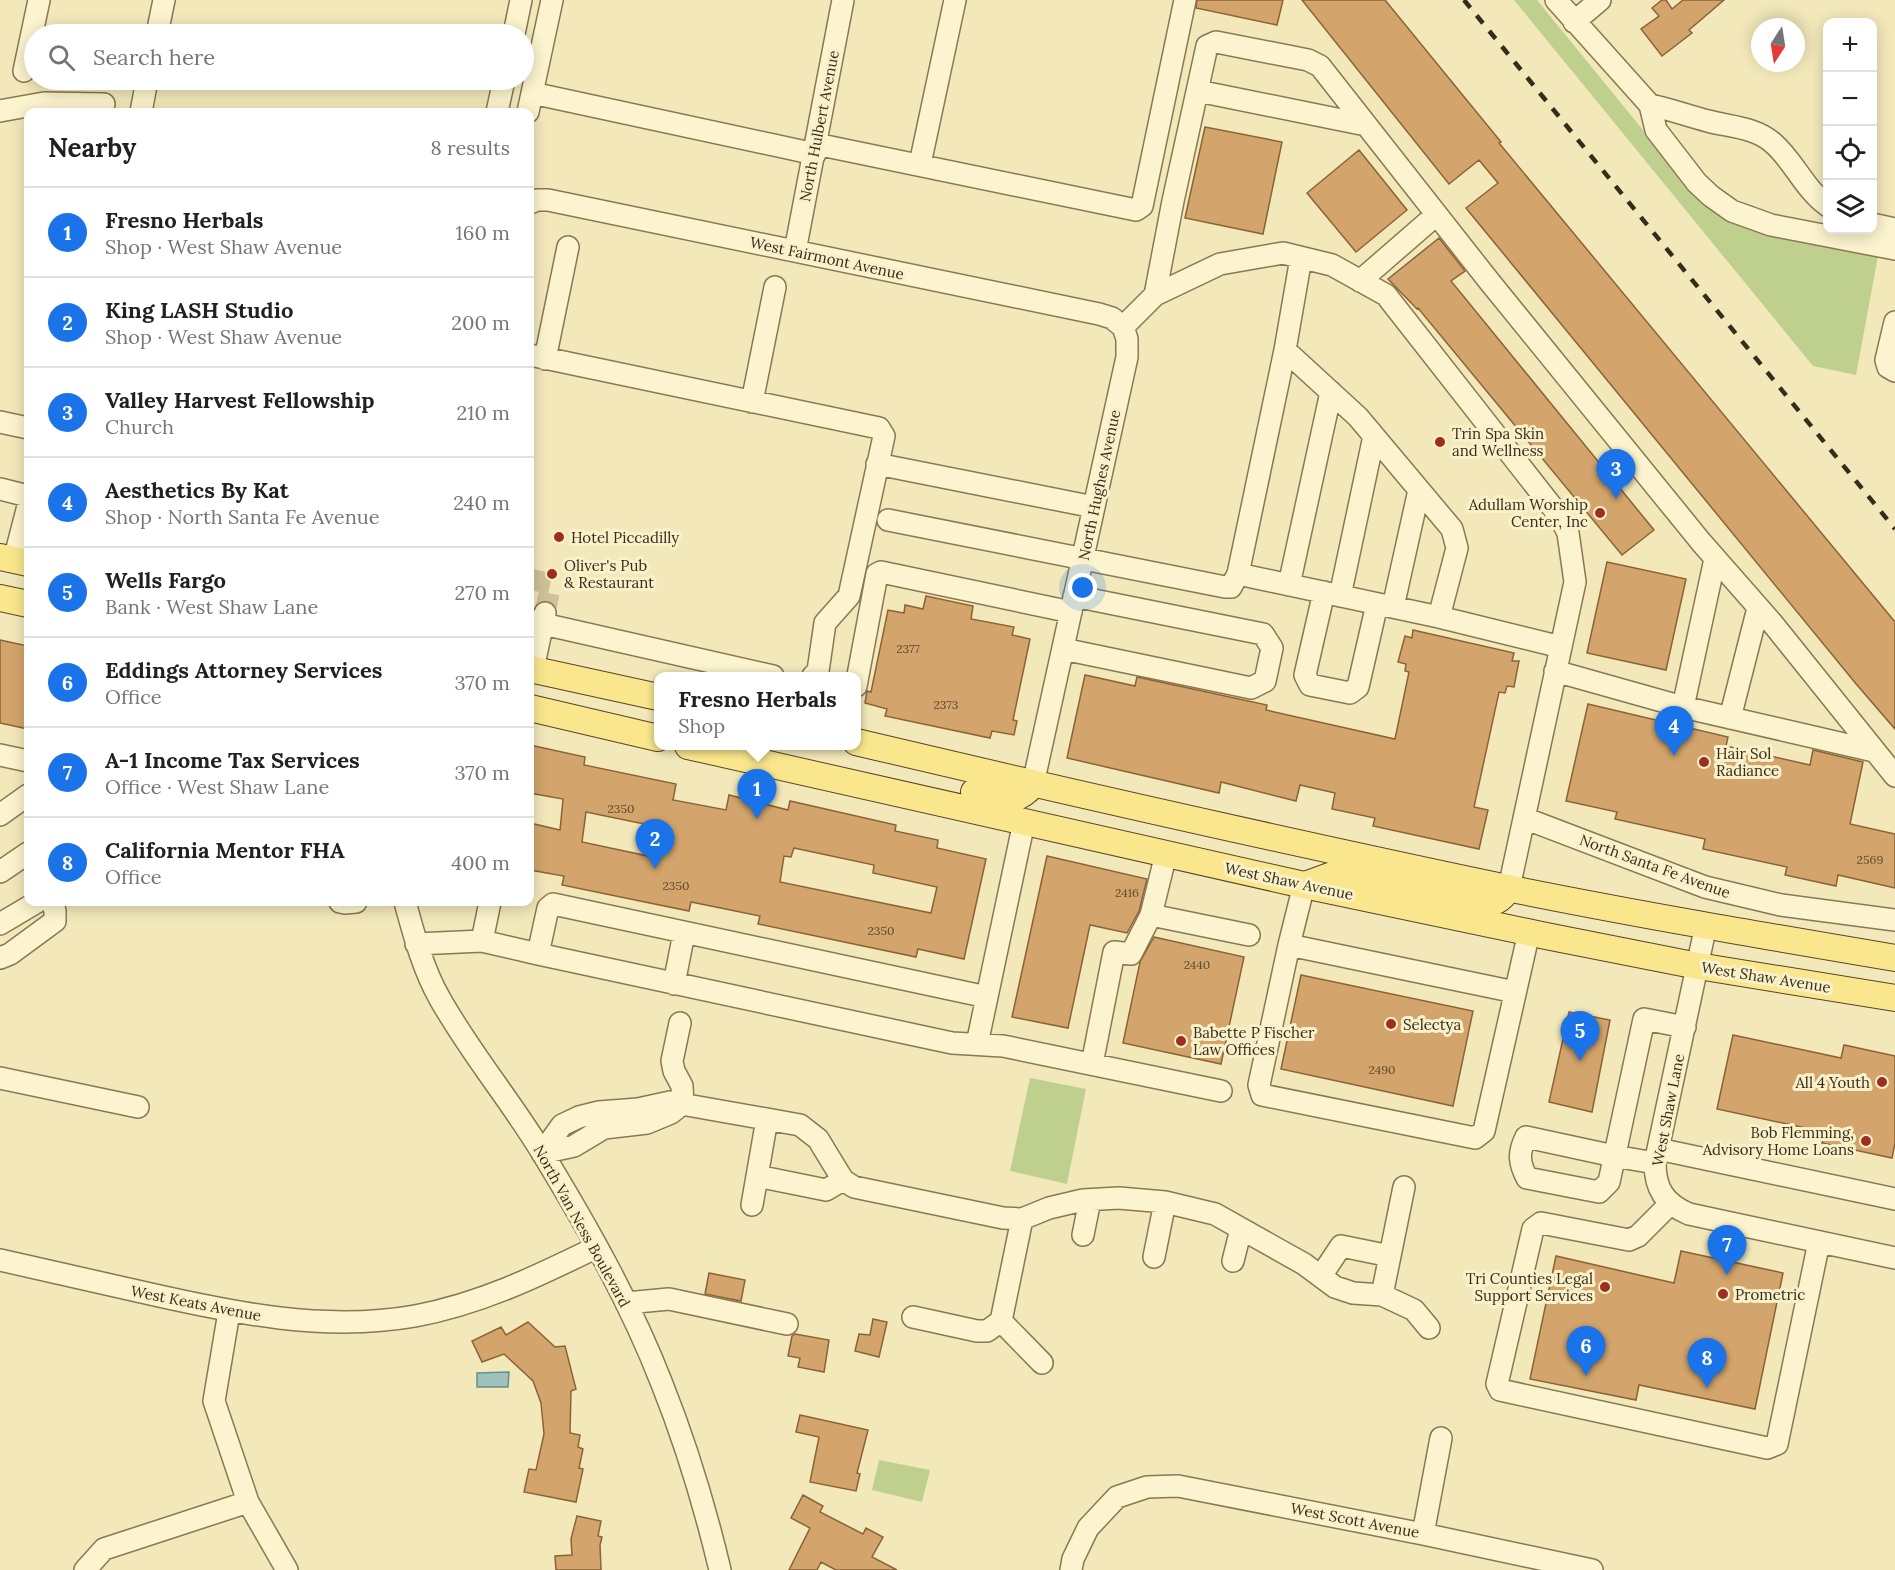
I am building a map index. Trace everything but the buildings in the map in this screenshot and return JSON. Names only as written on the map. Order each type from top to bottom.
[{"type":"main road","points":[[0,598],[24,603]]},
{"type":"main road","points":[[534,670],[654,696]]},
{"type":"main road","points":[[534,709],[654,737]]},
{"type":"main road","points":[[861,743],[1283,840],[1509,888],[1706,926],[1895,958]]},
{"type":"main road","name":"West Shaw Avenue","points":[[706,750],[1304,885],[1529,932],[1698,966],[1895,998]]},
{"type":"main road","points":[[767,764],[864,768],[1008,800],[1024,794],[1033,783]]},
{"type":"main road","points":[[1024,822],[1033,807],[1048,805],[1191,837],[1283,840]]},
{"type":"main road","points":[[1304,885],[1338,873],[1480,904],[1497,901],[1509,888]]},
{"type":"street","points":[[34,24],[39,0]]},
{"type":"street","points":[[159,24],[164,0]]},
{"type":"street","points":[[516,24],[521,0]]},
{"type":"street","points":[[534,84],[552,0]]},
{"type":"street","name":"North Hulbert Avenue","points":[[795,251],[843,0]]},
{"type":"street","points":[[920,164],[956,0]]},
{"type":"street","points":[[530,103],[920,164],[1136,210],[1142,206],[1185,0]]},
{"type":"street","points":[[1557,0],[1574,22],[1650,105],[1656,130],[1711,196],[1732,211],[1753,219],[1895,249]]},
{"type":"street","points":[[1574,22],[1600,0]]},
{"type":"street","points":[[1155,295],[1207,46],[1216,42],[1308,60],[1320,66],[1715,559],[1758,608],[1895,776]]},
{"type":"street","points":[[142,108],[145,90]]},
{"type":"street","points":[[498,108],[502,90]]},
{"type":"street","points":[[1198,91],[1366,125]]},
{"type":"street","points":[[0,111],[44,103],[104,104]]},
{"type":"street","points":[[1650,105],[1676,110],[1708,121],[1745,128],[1758,134],[1772,142],[1787,157],[1803,182],[1823,202]]},
{"type":"street","name":"West Fairmont Avenue","points":[[534,201],[548,200],[1099,314],[1112,318],[1122,327]]},
{"type":"street","points":[[1813,232],[1823,211]]},
{"type":"street","points":[[1360,281],[1437,214]]},
{"type":"street","points":[[1877,225],[1895,229]]},
{"type":"street","points":[[568,247],[534,359],[879,428],[884,436],[849,596],[825,623],[817,672]]},
{"type":"street","points":[[1122,327],[1155,295],[1220,264],[1282,253],[1332,265],[1386,295],[1560,517],[1568,533],[1575,582],[1509,888]]},
{"type":"street","points":[[888,520],[1231,587],[1238,574],[1285,350],[1301,258]]},
{"type":"street","points":[[752,402],[775,286]]},
{"type":"street","points":[[1895,322],[1886,360],[1888,367],[1895,371]]},
{"type":"street","name":"North Hughes Avenue","points":[[1033,783],[1127,357],[1127,339],[1122,327]]},
{"type":"street","points":[[1285,350],[1358,417],[1452,529],[1457,548],[1439,617]]},
{"type":"street","points":[[1289,585],[1331,392]]},
{"type":"street","points":[[0,422],[24,427]]},
{"type":"street","points":[[1374,436],[1332,594],[1305,675],[1310,685],[1350,693],[1358,687],[1419,490]]},
{"type":"street","points":[[877,464],[1094,507]]},
{"type":"street","points":[[0,489],[24,495]]},
{"type":"street","points":[[11,563],[24,519]]},
{"type":"street","points":[[1683,707],[1715,559]]},
{"type":"street","points":[[859,672],[877,574],[881,572],[1263,634],[1272,648],[1265,681],[1251,688],[1063,649]]},
{"type":"street","points":[[1238,574],[1439,617],[1560,647]]},
{"type":"street","points":[[1730,718],[1758,608]]},
{"type":"street","points":[[534,650],[539,619],[757,672]]},
{"type":"street","points":[[1555,671],[1683,707],[1874,751]]},
{"type":"street","points":[[0,755],[24,760]]},
{"type":"street","points":[[0,815],[24,798]]},
{"type":"street","name":"North Santa Fe Avenue","points":[[1524,818],[1705,887],[1781,905],[1895,920]]},
{"type":"street","points":[[977,1044],[1024,822]]},
{"type":"street","points":[[1092,1064],[1114,952],[1131,954],[1151,915],[1167,854]]},
{"type":"street","points":[[0,872],[24,856]]},
{"type":"street","points":[[1304,885],[1259,1084],[1262,1095],[1475,1138],[1484,1131],[1529,932]]},
{"type":"street","points":[[538,954],[548,908],[553,904],[987,997]]},
{"type":"street","points":[[0,924],[30,906]]},
{"type":"street","points":[[0,958],[10,954],[55,921],[56,911],[54,906]]},
{"type":"street","name":"North Van Ness Boulevard","points":[[406,906],[416,944],[439,998],[542,1153],[597,1247],[626,1303],[662,1384],[709,1524],[720,1570]]},
{"type":"street","points":[[482,941],[489,906]]},
{"type":"street","points":[[1151,915],[1249,935]]},
{"type":"street","name":"West Shaw Lane","points":[[1670,1204],[1658,1185],[1656,1156],[1706,926]]},
{"type":"street","points":[[674,984],[684,933]]},
{"type":"street","points":[[416,944],[482,941],[952,1043],[1003,1046],[1221,1091]]},
{"type":"street","points":[[1289,945],[1515,992]]},
{"type":"street","points":[[1685,1027],[1644,1018],[1614,1156],[1656,1156],[1895,1199]]},
{"type":"street","points":[[680,1023],[672,1061],[674,1071],[682,1086],[683,1104]]},
{"type":"street","points":[[0,1078],[138,1107]]},
{"type":"street","points":[[542,1153],[574,1146],[604,1128],[647,1122],[671,1113],[683,1104],[800,1125],[818,1139],[843,1180],[854,1187],[1003,1218],[1022,1219],[1048,1208],[1090,1200],[1119,1198],[1165,1202],[1215,1214],[1304,1264],[1335,1287],[1353,1293],[1382,1296],[1414,1310],[1429,1328]]},
{"type":"street","points":[[752,1205],[766,1119]]},
{"type":"street","points":[[757,1176],[826,1190],[843,1180]]},
{"type":"street","points":[[1382,1296],[1404,1187]]},
{"type":"street","points":[[1083,1236],[1090,1200]]},
{"type":"street","points":[[1154,1257],[1165,1202]]},
{"type":"street","points":[[1819,1242],[1777,1444],[1767,1449],[1500,1390],[1497,1384],[1533,1230],[1541,1223],[1629,1240],[1638,1236],[1670,1204],[1689,1214],[1895,1258]]},
{"type":"street","points":[[913,1317],[977,1331],[987,1330],[1001,1321],[1022,1219]]},
{"type":"street","points":[[1233,1261],[1241,1229]]},
{"type":"street","points":[[1321,1276],[1341,1246],[1390,1256]]},
{"type":"street","name":"West Keats Avenue","points":[[0,1260],[229,1312],[291,1320],[363,1322],[415,1316],[466,1303],[519,1285],[597,1247]]},
{"type":"street","points":[[626,1303],[669,1299],[787,1324]]},
{"type":"street","points":[[229,1312],[214,1401],[248,1502],[286,1570]]},
{"type":"street","points":[[1001,1321],[1042,1363]]},
{"type":"street","points":[[1423,1534],[1442,1438]]},
{"type":"street","name":"West Scott Avenue","points":[[1071,1570],[1073,1559],[1088,1528],[1117,1497],[1147,1487],[1178,1486],[1592,1570]]},
{"type":"street","points":[[86,1570],[104,1549],[248,1502]]},
{"type":"green space","points":[[1514,0],[1537,0],[1700,200],[1727,221],[1753,231],[1878,256],[1856,375],[1813,366]]},
{"type":"green space","points":[[1030,1078],[1086,1089],[1067,1184],[1010,1171]]},
{"type":"green space","points":[[879,1460],[930,1470],[922,1502],[872,1490]]},
{"type":"water","points":[[509,1372],[508,1387],[477,1387],[477,1373]]},
{"type":"tunnel","points":[[534,580],[551,584],[545,613]]},
{"type":"railway","points":[[1464,0],[1895,529]]},
{"type":"place","name":"Trin Spa Skin and Wellness","points":[[1440,442]]},
{"type":"place","name":"Valley Harvest Fellowship","points":[[1616,499]]},
{"type":"place","name":"Adullam Worship Center, Inc","points":[[1600,513]]},
{"type":"place","name":"Hotel Piccadilly","points":[[559,537]]},
{"type":"place","name":"Oliver's Pub & Restaurant","points":[[552,574]]},
{"type":"place","name":"Aesthetics By Kat","points":[[1674,756]]},
{"type":"place","name":"Hair Sol Radiance","points":[[1704,762]]},
{"type":"place","name":"Fresno Herbals","points":[[757,819]]},
{"type":"place","name":"King LASH Studio","points":[[655,869]]},
{"type":"place","name":"Selectya","points":[[1391,1024]]},
{"type":"place","name":"Babette P Fischer Law Offices","points":[[1181,1041]]},
{"type":"place","name":"Wells Fargo","points":[[1580,1061]]},
{"type":"place","name":"All 4 Youth","points":[[1882,1082]]},
{"type":"place","name":"Bob Flemming, Advisory Home Loans","points":[[1866,1141]]},
{"type":"place","name":"A-1 Income Tax Services","points":[[1727,1275]]},
{"type":"place","name":"Tri Counties Legal Support Services","points":[[1605,1287]]},
{"type":"place","name":"Prometric","points":[[1723,1294]]},
{"type":"place","name":"Eddings Attorney Services","points":[[1586,1376]]},
{"type":"place","name":"California Mentor FHA","points":[[1707,1388]]}]
